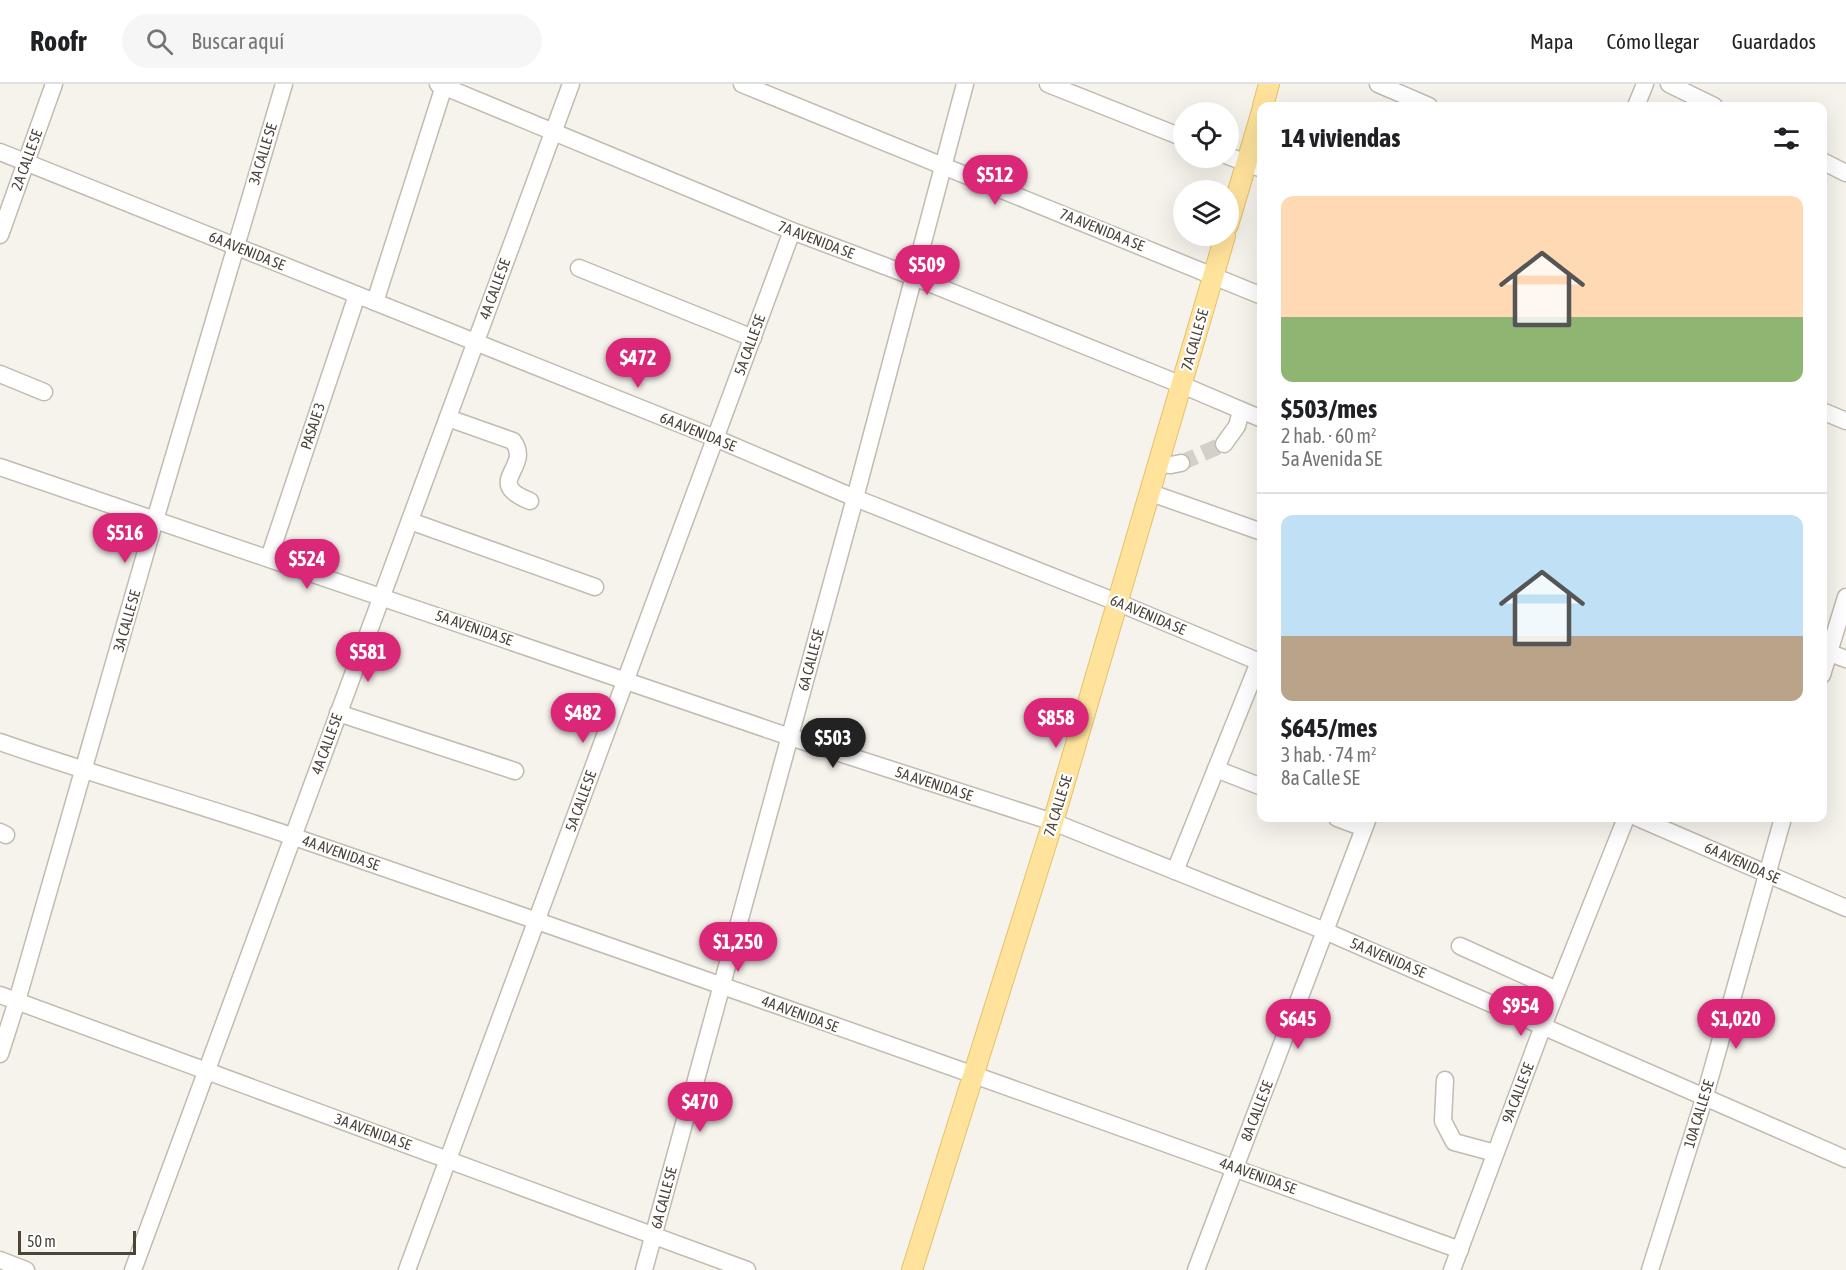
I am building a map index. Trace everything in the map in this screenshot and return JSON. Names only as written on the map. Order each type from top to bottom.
[{"type":"main road","points":[[1264,102],[1269,84]]},
{"type":"main road","points":[[1239,187],[1257,127]]},
{"type":"main road","name":"7A CALLE SE","points":[[912,1270],[1053,822],[1222,246]]},
{"type":"street","name":"2A CALLE SE","points":[[0,235],[54,84]]},
{"type":"street","name":"3A CALLE SE","points":[[0,1054],[85,771],[155,520],[284,84]]},
{"type":"street","name":"4A CALLE SE","points":[[132,1270],[571,84]]},
{"type":"street","name":"7A AVENIDA A SE","points":[[742,84],[1257,294]]},
{"type":"street","name":"6A CALLE SE","points":[[644,1270],[966,84]]},
{"type":"street","points":[[1048,84],[1173,134]]},
{"type":"street","points":[[1378,84],[1419,102]]},
{"type":"street","points":[[1638,102],[1645,84]]},
{"type":"street","points":[[1669,84],[1706,102]]},
{"type":"street","name":"7A AVENIDA SE","points":[[441,85],[554,130],[792,231],[914,277],[1257,417]]},
{"type":"street","points":[[375,302],[441,85]]},
{"type":"street","name":"6A AVENIDA SE","points":[[0,152],[715,438],[855,498],[1257,661]]},
{"type":"street","points":[[1827,164],[1846,173]]},
{"type":"street","name":"5A CALLE SE","points":[[407,1270],[792,231]]},
{"type":"street","points":[[579,268],[753,338]]},
{"type":"street","name":"PASAJE 3","points":[[269,558],[357,295]]},
{"type":"street","points":[[0,374],[44,392]]},
{"type":"street","points":[[1224,444],[1237,426],[1241,411]]},
{"type":"street","points":[[1827,413],[1846,421]]},
{"type":"street","points":[[447,418],[513,441],[518,448],[519,457],[509,480],[510,489],[515,495],[530,501]]},
{"type":"street","points":[[1159,464],[1181,463]]},
{"type":"street","name":"5A AVENIDA SE","points":[[0,467],[790,737],[1053,822],[1325,931],[1846,1159]]},
{"type":"street","points":[[1151,493],[1257,530]]},
{"type":"street","points":[[410,520],[595,587]]},
{"type":"street","points":[[1827,648],[1846,597]]},
{"type":"street","points":[[1827,651],[1846,659]]},
{"type":"street","points":[[1175,871],[1257,669]]},
{"type":"street","points":[[338,713],[515,771]]},
{"type":"street","name":"4A AVENIDA SE","points":[[0,742],[293,836],[536,920],[1460,1250]]},
{"type":"street","points":[[1216,770],[1257,786]]},
{"type":"street","name":"9A CALLE SE","points":[[1452,1270],[1543,1026],[1624,822]]},
{"type":"street","name":"6A AVENIDA SE","points":[[1647,822],[1846,908]]},
{"type":"street","name":"10A CALLE SE","points":[[1650,1270],[1704,1098],[1782,822]]},
{"type":"street","name":"8A CALLE SE","points":[[1196,1270],[1366,823]]},
{"type":"street","points":[[1460,946],[1557,990]]},
{"type":"street","name":"3A AVENIDA SE","points":[[0,995],[747,1270]]},
{"type":"street","points":[[1445,1080],[1443,1121],[1454,1142],[1495,1153]]},
{"type":"street","points":[[0,1260],[26,1270]]},
{"type":"tunnel","points":[[1181,463],[1224,444]]}]
